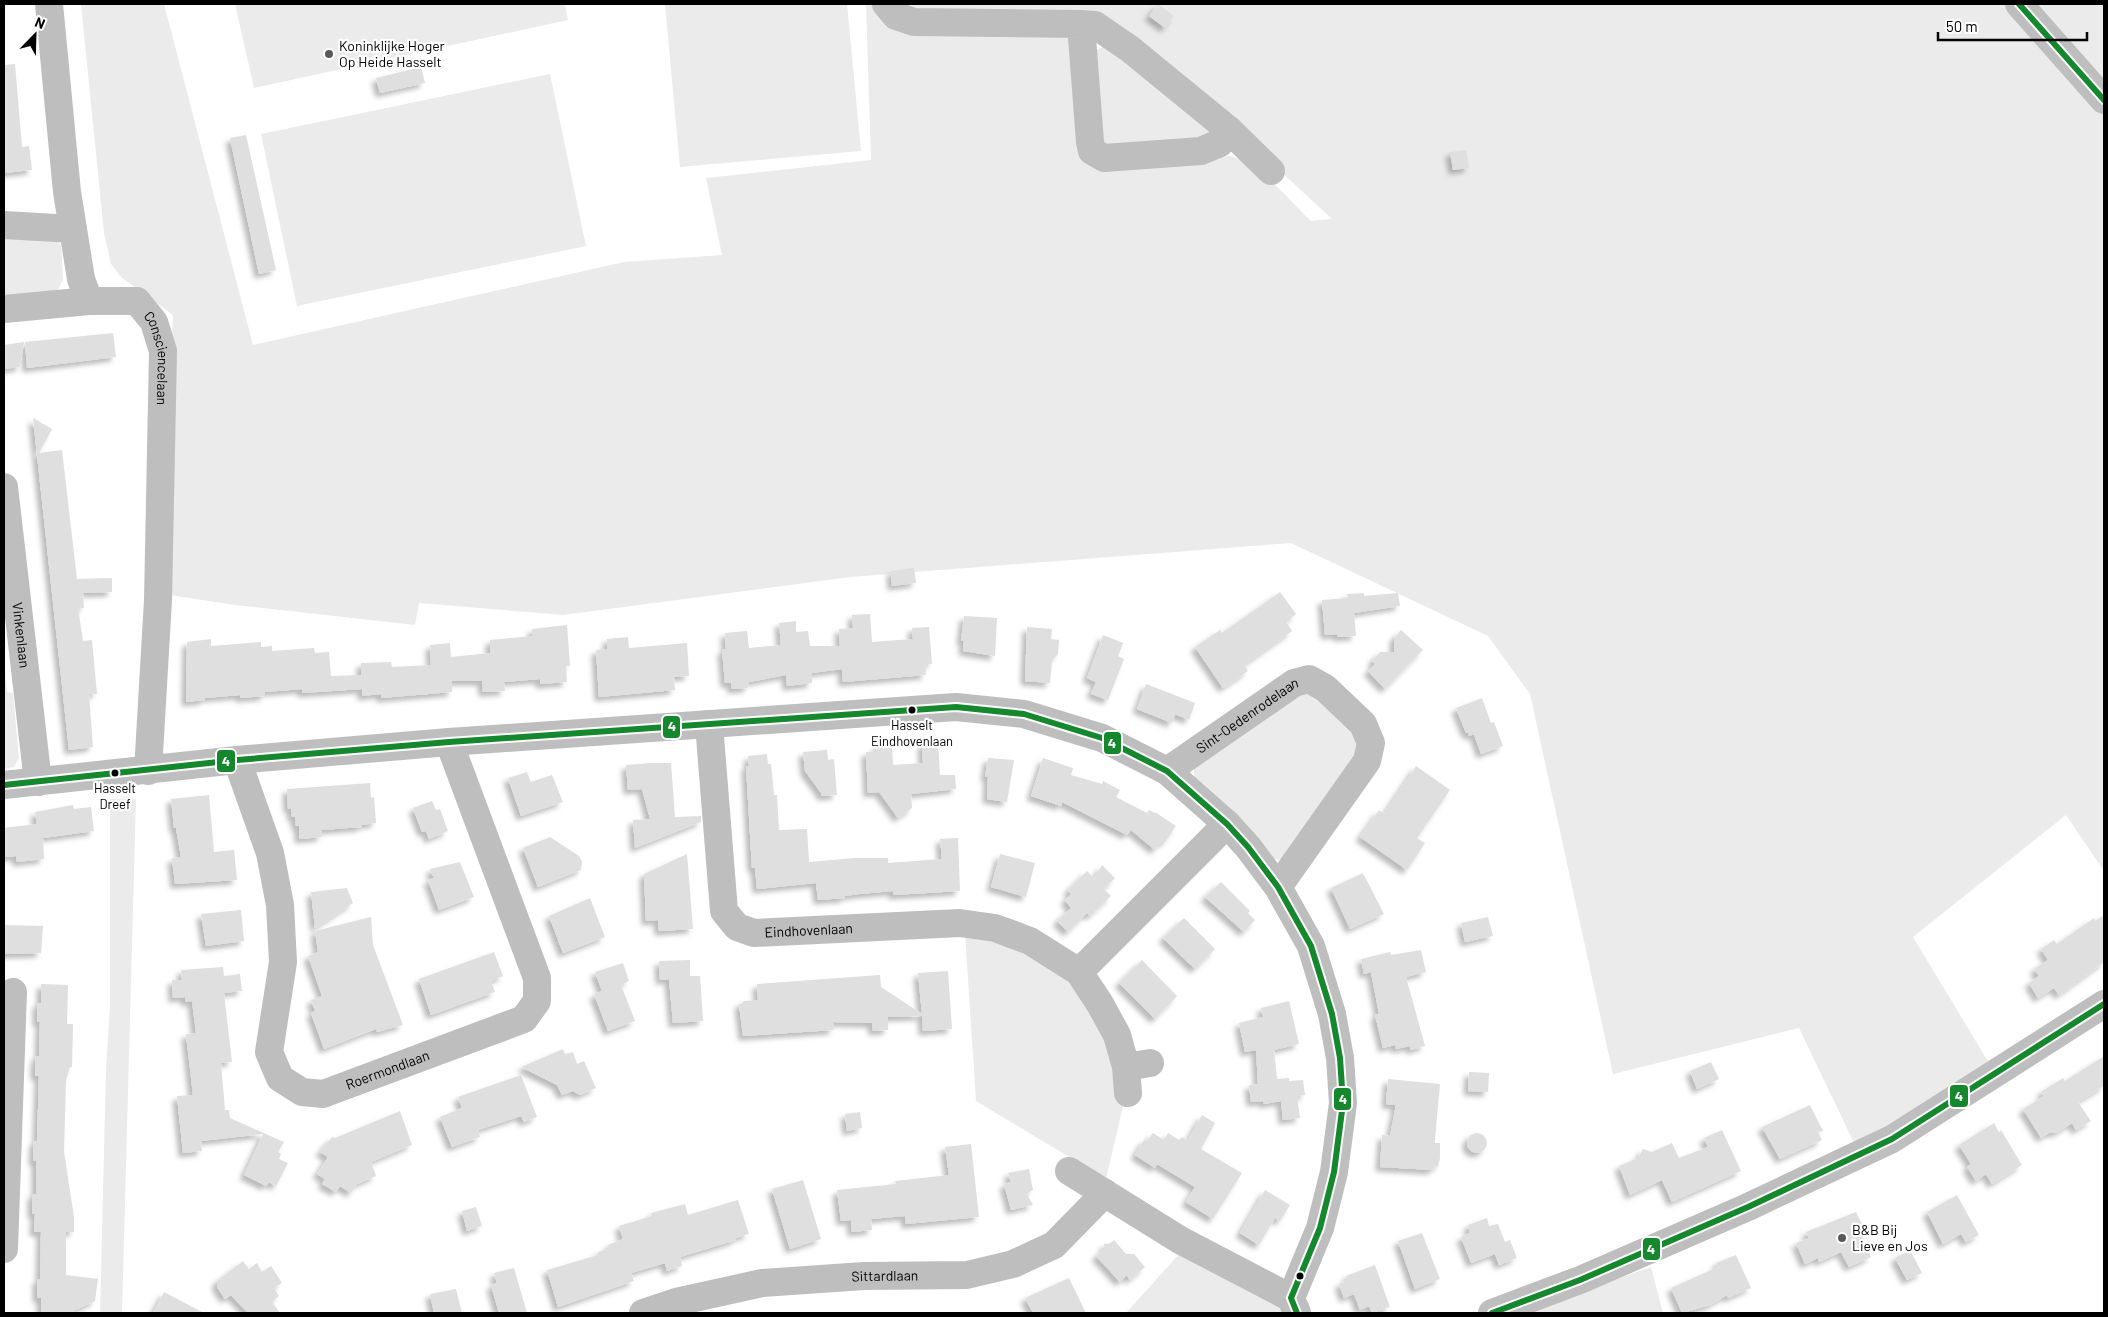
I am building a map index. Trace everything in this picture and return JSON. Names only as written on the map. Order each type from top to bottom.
[{"type":"street","points":[[4,309],[90,301],[80,279],[73,229],[49,4]]},
{"type":"street","points":[[886,4],[896,16],[914,22],[1095,25],[1228,130],[1271,171]]},
{"type":"street","points":[[2019,4],[2104,100]]},
{"type":"street","points":[[1081,24],[1090,142],[1097,155],[1111,159],[1201,151],[1220,143],[1228,130]]},
{"type":"street","points":[[4,225],[73,229]]},
{"type":"street","name":"Consciencelaan","points":[[90,301],[137,301],[154,322],[163,351],[158,600],[148,770]]},
{"type":"street","name":"Vinkenlaan","points":[[4,487],[11,598],[38,782]]},
{"type":"street","name":"Sint-Oedenrodelaan","points":[[1167,771],[1294,683],[1309,679],[1325,688],[1363,724],[1371,742],[1367,761],[1278,887]]},
{"type":"street","points":[[4,785],[237,760],[449,742],[965,708],[1024,714],[1094,735],[1167,771],[1226,824],[1248,847],[1278,887],[1311,946],[1332,1014],[1340,1058],[1342,1103],[1334,1172],[1320,1228],[1294,1306],[1180,1240],[1069,1171]]},
{"type":"street","name":"Eindhovenlaan","points":[[709,724],[724,911],[737,927],[754,933],[960,922],[995,928],[1030,941],[1079,972],[1117,1036],[1134,1074]]},
{"type":"street","name":"Roermondlaan","points":[[237,760],[270,853],[280,905],[283,962],[269,1052],[280,1078],[302,1092],[323,1094],[524,1019],[537,1001],[537,978],[449,742]]},
{"type":"street","points":[[1079,972],[1226,824]]},
{"type":"street","points":[[4,1249],[6,1071],[13,992]]},
{"type":"street","points":[[1492,1313],[1580,1280],[1739,1211],[1892,1139],[2104,1004]]},
{"type":"street","name":"Sittardlaan","points":[[643,1313],[676,1302],[762,1282],[864,1276],[967,1275],[1013,1264],[1054,1245],[1105,1193]]},
{"type":"shaded area","points":[[81,4],[164,4],[253,345],[624,262],[722,255],[706,178],[871,160],[866,4],[874,4],[886,21],[894,27],[904,30],[977,28],[1073,31],[1082,145],[1094,162],[1108,166],[1229,156],[1240,159],[1262,173],[1311,221],[1332,219],[1169,72],[1125,37],[1094,18],[1047,12],[912,11],[900,4],[2104,4],[2104,871],[2066,815],[1913,937],[1992,1068],[1856,1147],[1799,1028],[1613,1074],[1530,694],[1488,636],[1291,543],[850,577],[563,615],[419,603],[415,625],[235,605],[163,594],[173,315],[121,277],[111,264],[104,233]]},
{"type":"shaded area","name":"Koninklijke Hoger Op Heide Hasselt","points":[[235,4],[565,4],[568,20],[254,88]]},
{"type":"shaded area","points":[[665,4],[847,4],[861,151],[680,167]]},
{"type":"shaded area","points":[[1105,46],[1211,130],[1207,140],[1101,152],[1096,50]]},
{"type":"shaded area","points":[[550,74],[586,246],[297,306],[261,134]]},
{"type":"shaded area","points":[[4,231],[55,238],[61,245],[63,279],[57,292],[4,303]]},
{"type":"shaded area","points":[[4,660],[7,692],[13,693],[19,758],[14,767],[4,769]]},
{"type":"shaded area","points":[[1308,687],[1365,742],[1285,860],[1271,859],[1194,777],[1194,766]]},
{"type":"shaded area","points":[[110,799],[136,799],[122,1313],[100,1313],[106,1070],[110,1006]]},
{"type":"shaded area","points":[[965,933],[1011,944],[1071,981],[1106,1037],[1117,1097],[1125,1098],[1106,1179],[976,1101]]},
{"type":"shaded area","points":[[1181,1252],[1286,1308],[1288,1313],[1126,1313]]},
{"type":"shaded area","points":[[1651,1267],[1663,1313],[1518,1313]]},
{"type":"building","points":[[1158,4],[1174,16],[1165,28],[1149,16]]},
{"type":"building","points":[[15,64],[22,147],[29,146],[32,170],[4,173],[4,65]]},
{"type":"building","points":[[421,67],[425,83],[380,93],[376,78]]},
{"type":"building","points":[[246,135],[276,270],[259,274],[230,138]]},
{"type":"building","points":[[1466,150],[1469,168],[1453,170],[1450,152]]},
{"type":"building","points":[[113,333],[116,357],[27,368],[25,342]]},
{"type":"building","points":[[24,342],[20,367],[4,369],[4,345]]},
{"type":"building","points":[[33,418],[52,429],[39,453],[62,450],[77,579],[112,578],[112,592],[83,593],[84,608],[78,608],[83,641],[92,640],[97,694],[89,694],[93,747],[69,750]]},
{"type":"building","points":[[914,568],[916,583],[892,586],[891,571]]},
{"type":"building","points":[[1280,592],[1296,614],[1286,622],[1292,631],[1244,665],[1248,671],[1223,688],[1195,647],[1220,630],[1222,633]]},
{"type":"building","points":[[1364,593],[1364,596],[1398,593],[1400,606],[1354,613],[1356,636],[1338,637],[1337,634],[1325,635],[1322,600],[1348,598],[1347,594]]},
{"type":"building","points":[[870,614],[872,642],[913,639],[912,628],[929,627],[932,664],[925,664],[926,675],[843,682],[842,669],[812,673],[812,683],[787,686],[786,675],[749,682],[748,688],[732,689],[731,683],[725,683],[722,650],[726,649],[725,633],[747,631],[749,648],[781,645],[779,623],[796,621],[796,632],[808,631],[810,646],[840,646],[839,629],[853,628],[852,615]]},
{"type":"building","points":[[964,616],[997,618],[995,656],[963,651],[964,641],[961,641]]},
{"type":"building","points":[[567,625],[570,666],[566,666],[567,682],[540,684],[540,679],[504,682],[505,691],[483,692],[482,681],[452,681],[452,692],[381,698],[381,694],[362,696],[362,689],[302,693],[302,689],[265,692],[265,696],[240,698],[240,695],[205,698],[205,700],[186,702],[187,642],[211,639],[211,646],[261,642],[261,647],[272,646],[272,651],[314,648],[315,653],[329,652],[331,676],[361,675],[361,663],[391,662],[392,667],[431,665],[430,645],[450,643],[451,657],[490,653],[490,640],[532,636],[532,629]]},
{"type":"building","points":[[1027,627],[1052,629],[1051,639],[1059,640],[1058,654],[1052,661],[1050,683],[1025,681]]},
{"type":"building","points":[[1401,630],[1423,650],[1385,689],[1368,671],[1375,664],[1372,661],[1380,652],[1394,652],[1394,638]]},
{"type":"building","points":[[1103,635],[1123,643],[1118,656],[1124,659],[1108,700],[1091,694],[1096,682],[1087,678]]},
{"type":"building","points":[[628,637],[629,648],[687,643],[689,676],[674,677],[675,690],[599,697],[596,650],[607,649],[607,639]]},
{"type":"building","points":[[1146,684],[1195,703],[1189,720],[1175,714],[1172,723],[1137,709]]},
{"type":"building","points":[[1482,698],[1491,723],[1494,722],[1503,746],[1481,754],[1474,734],[1469,736],[1468,732],[1466,733],[1456,708]]},
{"type":"building","points":[[922,743],[938,743],[940,775],[955,775],[956,789],[911,794],[912,808],[898,818],[879,792],[868,793],[866,752],[877,751],[876,745],[892,744],[893,765],[923,763]]},
{"type":"building","points":[[827,750],[828,760],[834,759],[837,795],[821,796],[821,793],[805,771],[803,752]]},
{"type":"building","points":[[767,754],[768,764],[771,764],[774,795],[777,795],[779,830],[807,829],[809,862],[856,858],[888,858],[888,863],[942,859],[940,839],[958,838],[960,891],[893,895],[893,891],[818,900],[816,883],[757,889],[755,868],[752,868],[746,766],[749,766],[748,756]]},
{"type":"building","points":[[988,758],[1014,760],[1007,802],[987,799],[988,777],[985,777]]},
{"type":"building","points":[[1043,758],[1073,768],[1071,775],[1102,784],[1103,781],[1120,790],[1116,797],[1147,813],[1149,810],[1155,812],[1176,826],[1164,843],[1162,841],[1155,850],[1131,830],[1127,835],[1062,802],[1061,806],[1031,796]]},
{"type":"building","points":[[671,763],[675,817],[701,816],[701,822],[635,848],[633,820],[650,819],[642,789],[628,790],[626,765]]},
{"type":"building","points":[[1416,766],[1450,790],[1417,838],[1425,843],[1407,870],[1360,837],[1379,810],[1384,814]]},
{"type":"building","points":[[527,772],[531,782],[552,775],[563,802],[521,816],[508,778]]},
{"type":"building","points":[[370,783],[371,798],[374,797],[376,823],[361,825],[362,827],[321,830],[322,837],[299,839],[299,826],[296,826],[295,817],[292,817],[291,808],[288,809],[287,789]]},
{"type":"building","points":[[209,795],[214,852],[234,850],[237,880],[175,884],[172,858],[181,857],[176,828],[174,828],[171,799]]},
{"type":"building","points":[[432,801],[436,810],[440,809],[448,831],[429,839],[426,831],[422,832],[413,808]]},
{"type":"building","points":[[73,805],[74,809],[91,807],[94,831],[43,838],[44,859],[17,862],[16,856],[4,857],[4,828],[37,824],[35,812]]},
{"type":"building","points":[[550,837],[579,856],[582,861],[581,870],[538,887],[523,848]]},
{"type":"building","points":[[687,854],[693,929],[659,931],[658,920],[646,921],[644,874]]},
{"type":"building","points":[[1000,854],[1035,863],[1026,897],[991,887]]},
{"type":"building","points":[[460,862],[474,897],[439,910],[428,880],[434,878],[430,869]]},
{"type":"building","points":[[1102,865],[1115,878],[1104,889],[1111,896],[1090,916],[1087,913],[1068,932],[1057,921],[1071,908],[1065,900],[1071,894],[1068,890],[1087,871],[1094,878]]},
{"type":"building","points":[[1363,873],[1384,914],[1350,929],[1331,888]]},
{"type":"building","points":[[1221,882],[1250,911],[1248,913],[1255,920],[1244,932],[1205,897]]},
{"type":"building","points":[[347,888],[353,903],[315,928],[311,892]]},
{"type":"building","points":[[590,898],[605,937],[563,953],[549,916]]},
{"type":"building","points":[[241,910],[244,941],[206,946],[201,914]]},
{"type":"building","points":[[2104,915],[2104,962],[2059,995],[2054,988],[2038,998],[2029,983],[2039,976],[2034,969],[2048,960],[2041,949],[2054,940],[2057,944],[2094,918],[2095,921]]},
{"type":"building","points":[[371,917],[373,945],[403,1025],[377,1032],[376,1029],[324,1049],[311,1013],[315,1011],[311,1000],[322,996],[308,956],[318,952],[315,931]]},
{"type":"building","points":[[1488,917],[1493,936],[1465,942],[1461,923]]},
{"type":"building","points":[[1184,918],[1215,949],[1195,969],[1163,938]]},
{"type":"building","points":[[4,925],[43,926],[41,953],[4,954]]},
{"type":"building","points":[[1421,950],[1426,972],[1406,977],[1425,1046],[1411,1050],[1410,1046],[1396,1049],[1395,1045],[1383,1048],[1375,1015],[1379,1014],[1371,972],[1364,974],[1361,959],[1390,952],[1391,955]]},
{"type":"building","points":[[494,952],[503,976],[491,981],[495,992],[431,1015],[419,979]]},
{"type":"building","points":[[690,960],[690,976],[700,976],[703,1021],[673,1023],[669,979],[660,980],[659,961]]},
{"type":"building","points":[[1142,960],[1177,996],[1155,1019],[1119,983]]},
{"type":"building","points":[[623,963],[629,981],[621,985],[635,1021],[608,1031],[594,994],[602,991],[595,972]]},
{"type":"building","points":[[223,967],[224,976],[240,974],[242,991],[224,993],[232,1062],[221,1063],[225,1110],[229,1110],[230,1118],[284,1142],[278,1152],[281,1154],[279,1159],[288,1163],[276,1186],[269,1182],[266,1186],[244,1175],[263,1134],[201,1141],[202,1151],[183,1153],[177,1096],[193,1095],[186,1034],[196,1033],[192,1001],[185,1002],[185,997],[173,998],[172,980],[182,980],[181,970]]},
{"type":"building","points":[[948,971],[952,1029],[923,1031],[922,1016],[888,1017],[888,1030],[873,1031],[872,1023],[833,1022],[834,1030],[743,1036],[739,1004],[743,1003],[743,1001],[758,1000],[757,984],[880,975],[881,987],[922,1014],[918,973]]},
{"type":"building","points":[[41,984],[68,985],[67,1024],[73,1024],[72,1067],[70,1067],[66,1080],[64,1152],[74,1217],[74,1232],[66,1232],[66,1275],[98,1279],[95,1301],[75,1310],[75,1313],[41,1313],[41,1298],[37,1298],[37,1279],[40,1279],[41,1232],[34,1232],[35,1214],[32,1214],[32,1194],[36,1194],[36,1161],[33,1161],[34,1141],[37,1141],[39,1076],[35,1076],[35,1066],[36,1056],[39,1056],[40,1022],[37,1022],[37,1003],[41,1003]]},
{"type":"building","points":[[1289,1001],[1299,1044],[1274,1050],[1277,1079],[1289,1078],[1289,1081],[1303,1080],[1305,1095],[1297,1096],[1300,1118],[1283,1120],[1281,1101],[1264,1104],[1263,1101],[1251,1102],[1249,1085],[1258,1084],[1256,1050],[1245,1052],[1239,1023],[1263,1017],[1261,1008]]},
{"type":"building","points":[[563,1049],[565,1054],[573,1052],[577,1064],[584,1061],[596,1088],[580,1095],[573,1091],[562,1095],[557,1085],[521,1067]]},
{"type":"building","points":[[2104,1056],[2104,1086],[2078,1102],[2091,1121],[2076,1130],[2072,1123],[2058,1132],[2049,1133],[2041,1138],[2023,1109],[2044,1096],[2041,1092],[2063,1078],[2065,1081]]},
{"type":"building","points":[[1711,1062],[1719,1079],[1697,1089],[1690,1071]]},
{"type":"building","points":[[1469,1072],[1489,1073],[1488,1092],[1468,1091]]},
{"type":"building","points":[[521,1075],[537,1117],[524,1122],[521,1116],[478,1130],[480,1137],[452,1147],[440,1117],[462,1108],[458,1097]]},
{"type":"building","points":[[1388,1079],[1440,1084],[1435,1143],[1440,1143],[1440,1158],[1438,1167],[1434,1166],[1433,1170],[1380,1167],[1382,1135],[1390,1136],[1396,1105],[1386,1104]]},
{"type":"building","points":[[1810,1105],[1823,1131],[1818,1132],[1822,1140],[1780,1159],[1762,1127]]},
{"type":"building","points":[[400,1111],[412,1145],[371,1162],[376,1176],[357,1184],[351,1193],[340,1186],[336,1192],[322,1184],[325,1179],[317,1174],[328,1157],[320,1152],[332,1137],[335,1138]]},
{"type":"building","points":[[860,1112],[862,1128],[847,1131],[845,1114]]},
{"type":"building","points":[[1202,1115],[1215,1123],[1201,1149],[1242,1173],[1213,1219],[1186,1202],[1195,1187],[1157,1164],[1155,1168],[1135,1155],[1144,1140],[1147,1141],[1153,1133],[1164,1140],[1168,1133],[1179,1140],[1182,1137],[1188,1140]]},
{"type":"building","points":[[1994,1123],[1999,1132],[2001,1130],[2022,1165],[1992,1184],[1986,1174],[1976,1181],[1967,1167],[1971,1164],[1959,1145]]},
{"type":"building","points":[[1722,1130],[1741,1171],[1672,1202],[1662,1180],[1630,1195],[1619,1166],[1638,1158],[1643,1149],[1652,1152],[1672,1143],[1679,1158],[1708,1147],[1704,1138]]},
{"type":"building","points":[[1477,1133],[1484,1136],[1487,1143],[1484,1150],[1477,1153],[1470,1150],[1467,1143],[1470,1136]]},
{"type":"building","points":[[971,1144],[979,1217],[906,1224],[905,1216],[871,1219],[872,1230],[852,1232],[851,1220],[841,1221],[837,1190],[896,1184],[895,1181],[949,1175],[945,1147]]},
{"type":"building","points":[[1029,1169],[1033,1190],[1027,1194],[1033,1205],[1011,1210],[1004,1184],[1011,1182],[1008,1173]]},
{"type":"building","points":[[803,1180],[821,1239],[790,1249],[772,1189]]},
{"type":"building","points":[[1265,1190],[1290,1205],[1280,1221],[1275,1218],[1259,1245],[1240,1233]]},
{"type":"building","points":[[1957,1195],[1979,1235],[1966,1242],[1961,1234],[1943,1244],[1927,1212]]},
{"type":"building","points":[[738,1200],[749,1234],[735,1238],[736,1240],[680,1257],[682,1266],[667,1271],[665,1263],[631,1273],[634,1281],[558,1307],[547,1270],[598,1255],[598,1252],[609,1249],[608,1245],[623,1239],[619,1226],[652,1216],[651,1213],[685,1204],[688,1215]]},
{"type":"building","points":[[476,1207],[482,1226],[467,1231],[462,1211]]},
{"type":"building","points":[[1856,1212],[1867,1234],[1862,1236],[1871,1257],[1849,1267],[1841,1252],[1819,1262],[1818,1258],[1805,1264],[1796,1243],[1809,1238],[1806,1232]]},
{"type":"building","points":[[1487,1218],[1489,1226],[1498,1224],[1505,1242],[1510,1240],[1517,1258],[1499,1265],[1495,1254],[1471,1263],[1461,1237],[1470,1233],[1468,1225]]},
{"type":"building","points":[[1422,1233],[1440,1279],[1415,1289],[1398,1241]]},
{"type":"building","points":[[1114,1240],[1126,1254],[1134,1254],[1145,1267],[1130,1280],[1127,1275],[1120,1282],[1096,1256],[1104,1249],[1104,1244],[1109,1244]]},
{"type":"building","points":[[1910,1250],[1922,1273],[1907,1280],[1895,1258]]},
{"type":"building","points":[[1736,1255],[1751,1288],[1728,1298],[1727,1295],[1710,1305],[1682,1313],[1671,1288],[1718,1267],[1716,1263]]},
{"type":"building","points":[[243,1261],[249,1269],[257,1263],[262,1272],[271,1266],[282,1283],[274,1288],[279,1296],[272,1302],[280,1313],[248,1313],[231,1295],[225,1299],[217,1287],[217,1281]]},
{"type":"building","points":[[1375,1265],[1390,1307],[1372,1313],[1369,1306],[1360,1310],[1354,1294],[1344,1298],[1339,1284],[1348,1280],[1346,1276]]},
{"type":"building","points":[[514,1268],[527,1313],[499,1313],[491,1285],[497,1283],[494,1273]]},
{"type":"building","points":[[1069,1278],[1086,1313],[1033,1313],[1025,1298]]},
{"type":"building","points":[[456,1289],[462,1313],[434,1313],[430,1294]]},
{"type":"building","points":[[164,1292],[204,1313],[153,1313]]},
{"type":"transit line","name":"4","points":[[2019,4],[2104,100]]},
{"type":"transit line","name":"4","points":[[4,785],[237,760],[449,742],[956,707],[1024,714],[1102,738],[1167,771],[1227,824],[1248,847],[1278,887],[1311,946],[1332,1014],[1340,1058],[1343,1103],[1334,1172],[1320,1228],[1291,1298],[1297,1313]]},
{"type":"transit line","name":"4","points":[[1492,1313],[1580,1280],[1748,1207],[1892,1139],[2104,1004]]},
{"type":"place","name":"Koninklijke Hoger Op Heide Hasselt","points":[[329,54]]},
{"type":"place","name":"Hasselt Eindhovenlaan","points":[[912,710]]},
{"type":"place","name":"Hasselt Dreef","points":[[115,773]]},
{"type":"place","name":"B&B Bij Lieve en Jos","points":[[1842,1238]]}]
